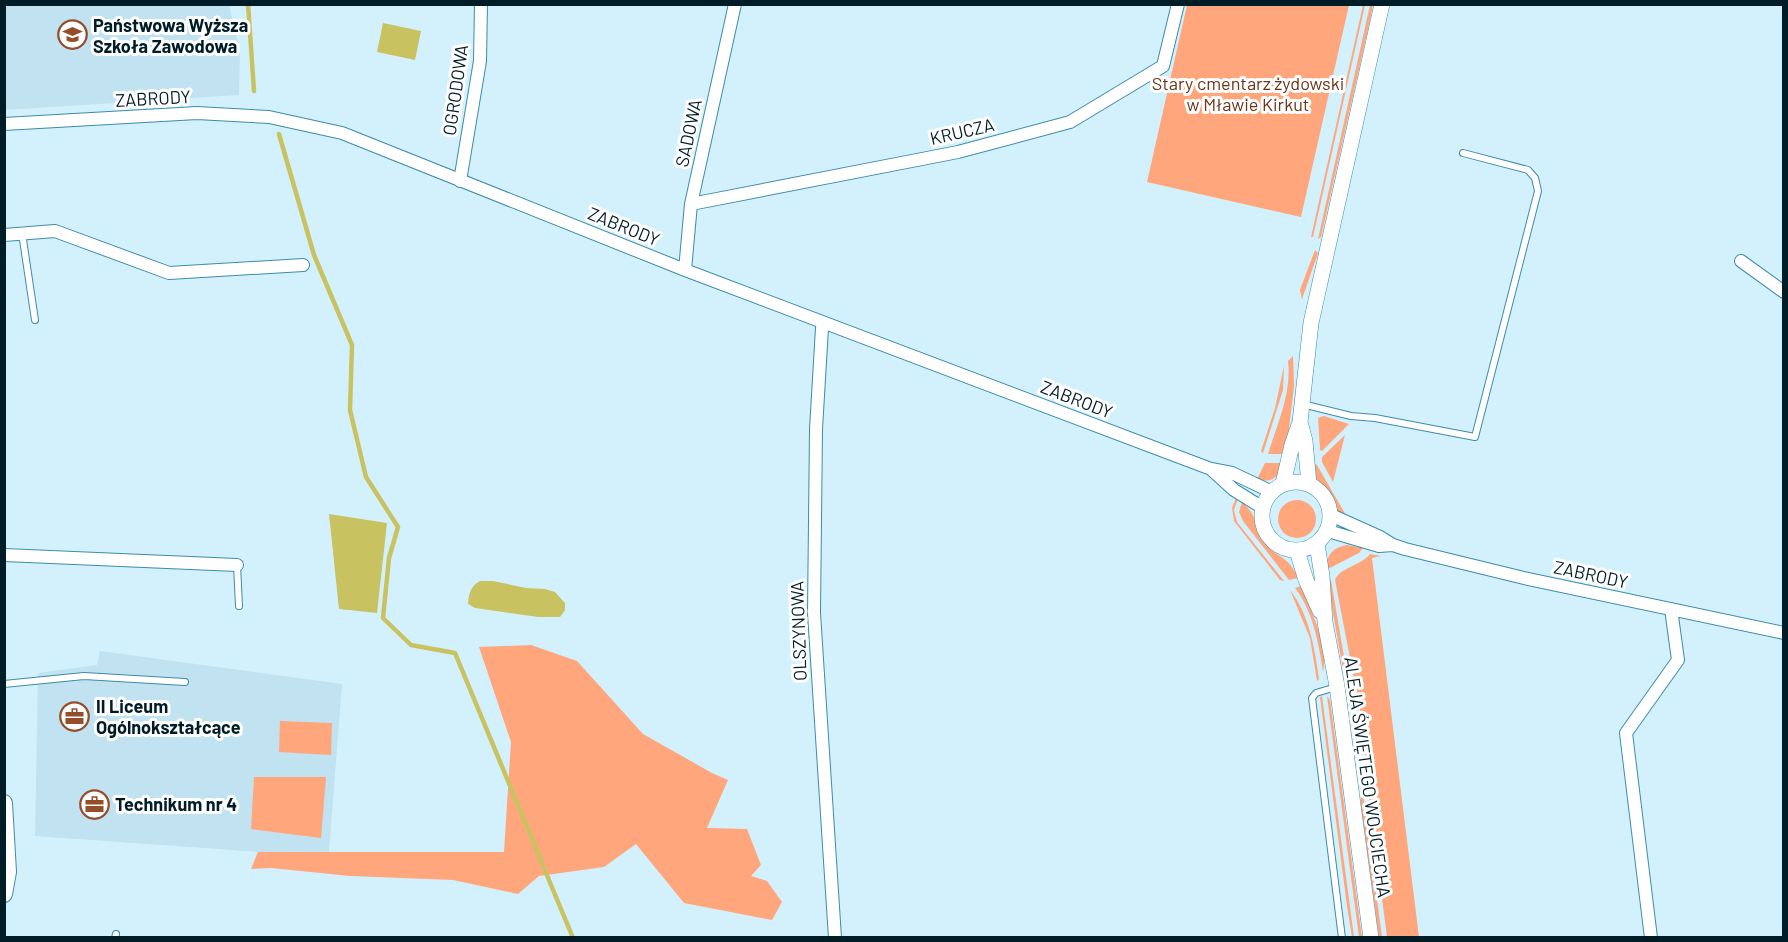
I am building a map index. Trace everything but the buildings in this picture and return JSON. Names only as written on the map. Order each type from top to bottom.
[{"type":"main road","points":[[4,803],[8,872],[4,894]]},
{"type":"street","name":"OGRODOWA","points":[[460,181],[480,60],[481,4]]},
{"type":"street","name":"SADOWA","points":[[685,270],[691,204],[735,4]]},
{"type":"street","name":"KRUCZA","points":[[691,204],[958,152],[1070,122],[1163,66],[1178,4]]},
{"type":"street","points":[[1277,488],[1300,482],[1309,484],[1325,496],[1331,515],[1328,531],[1317,544],[1297,551],[1277,545],[1264,529],[1263,508],[1277,488],[1300,422],[1311,323],[1382,4]]},
{"type":"street","name":"ZABRODY","points":[[4,124],[197,113],[269,117],[342,133],[824,323],[1211,469],[1232,473],[1277,488]]},
{"type":"street","points":[[4,235],[55,231],[168,273],[303,265]]},
{"type":"street","points":[[1741,261],[1784,292]]},
{"type":"street","name":"OLSZYNOWA","points":[[824,323],[816,429],[814,613],[835,938]]},
{"type":"street","points":[[1300,422],[1305,441],[1309,484]]},
{"type":"street","name":"ZABRODY","points":[[1211,469],[1234,490],[1263,508]]},
{"type":"street","name":"ZABRODY","points":[[1331,515],[1393,545],[1524,578],[1784,633]]},
{"type":"street","name":"ZABRODY","points":[[1328,531],[1378,546],[1393,545]]},
{"type":"street","name":"ALEJA ŚWIĘTEGO WOJCIECHA","points":[[1317,544],[1325,622],[1337,686],[1371,938]]},
{"type":"street","name":"ALEJA ŚWIĘTEGO WOJCIECHA","points":[[1297,551],[1306,580],[1325,622]]},
{"type":"street","points":[[4,555],[237,565]]},
{"type":"street","points":[[1651,938],[1626,733],[1678,660],[1671,609]]},
{"type":"lane","points":[[1301,403],[1351,417],[1375,417],[1475,437],[1538,191],[1535,178],[1528,170],[1462,153]]},
{"type":"lane","points":[[22,233],[35,320]]},
{"type":"lane","points":[[237,565],[239,606]]},
{"type":"lane","points":[[4,684],[84,676],[185,682]]},
{"type":"lane","points":[[1337,686],[1316,693],[1312,698],[1342,938]]},
{"type":"shaded area","points":[[5,4],[229,5],[240,53],[239,95],[5,110]]},
{"type":"shaded area","points":[[383,23],[421,31],[415,60],[377,52]]},
{"type":"shaded area","points":[[329,514],[387,523],[377,613],[339,609]]},
{"type":"shaded area","points":[[480,581],[493,581],[555,592],[565,603],[565,610],[560,617],[538,617],[475,608],[468,604],[469,597],[472,588]]},
{"type":"shaded area","points":[[100,651],[342,684],[329,852],[258,852],[35,836],[38,673],[97,665]]},
{"type":"green space","name":"Stary cmentarz żydowski w Mławie Kirkut","points":[[1187,5],[1349,5],[1301,217],[1147,182]]},
{"type":"green space","points":[[1363,5],[1365,5],[1313,237],[1311,237]]},
{"type":"green space","points":[[1370,5],[1373,5],[1370,20],[1321,237],[1318,239]]},
{"type":"green space","points":[[1315,250],[1318,253],[1302,299],[1300,290]]},
{"type":"green space","points":[[1293,356],[1294,386],[1286,454],[1268,454],[1286,397],[1288,361]]},
{"type":"green space","points":[[1284,366],[1283,390],[1263,453],[1261,451],[1275,408]]},
{"type":"green space","points":[[1324,416],[1349,424],[1322,451],[1320,450],[1318,418]]},
{"type":"green space","points":[[1345,435],[1333,482],[1322,462],[1322,457]]},
{"type":"green space","points":[[1265,463],[1284,463],[1277,476],[1267,481],[1257,479]]},
{"type":"green space","points":[[1313,463],[1317,465],[1347,517],[1338,512],[1329,494],[1317,481]]},
{"type":"green space","points":[[1236,498],[1238,499],[1234,510],[1237,522],[1284,581],[1280,580],[1234,521],[1232,508]]},
{"type":"green space","points":[[1297,500],[1311,505],[1316,519],[1311,533],[1297,538],[1283,533],[1278,519],[1283,505]]},
{"type":"green space","points":[[1242,502],[1254,517],[1262,540],[1271,550],[1286,560],[1298,578],[1289,580],[1243,521],[1239,512]]},
{"type":"green space","points":[[1347,545],[1363,548],[1359,553],[1326,570],[1327,560],[1331,553]]},
{"type":"green space","points":[[1370,554],[1381,556],[1372,558],[1419,937],[1387,937],[1360,710],[1335,580],[1341,572]]},
{"type":"green space","points":[[1327,579],[1331,580],[1351,698],[1345,681]]},
{"type":"green space","points":[[1301,586],[1324,650],[1323,672],[1311,617],[1295,588]]},
{"type":"green space","points":[[1290,590],[1297,599],[1310,632],[1319,679],[1317,681],[1310,638]]},
{"type":"green space","points":[[531,645],[577,661],[643,734],[728,780],[707,828],[747,829],[761,865],[751,876],[767,881],[782,902],[772,920],[684,903],[636,844],[604,867],[539,876],[518,894],[453,880],[350,876],[271,868],[251,869],[258,852],[504,852],[511,742],[479,647]]},
{"type":"green space","points":[[1322,696],[1354,937],[1352,937],[1347,906],[1320,697]]},
{"type":"green space","points":[[1327,696],[1330,700],[1362,937],[1359,937]]},
{"type":"green space","points":[[280,721],[332,723],[331,755],[279,752]]},
{"type":"green space","points":[[254,777],[326,777],[321,838],[251,829]]},
{"type":"green space","points":[[1361,778],[1382,937],[1379,937],[1361,807]]},
{"type":"waterway","points":[[248,4],[254,91]]},
{"type":"waterway","points":[[279,134],[314,255],[352,345],[350,410],[366,477],[398,527],[389,558],[383,618],[411,645],[455,653],[573,938]]},
{"type":"place","name":"Państwowa Wyższa Szkoła Zawodowa","points":[[72,35]]},
{"type":"place","name":"II Liceum Ogólnokształcące","points":[[75,716]]},
{"type":"place","name":"Technikum nr 4","points":[[94,804]]}]
